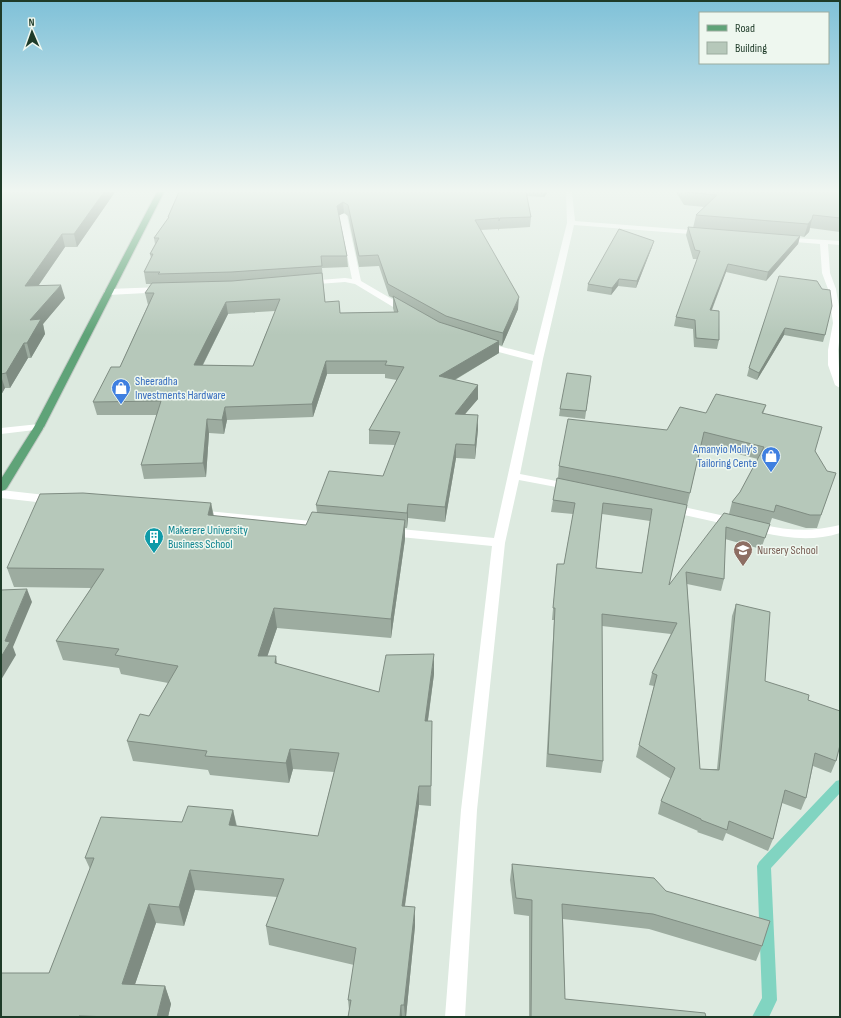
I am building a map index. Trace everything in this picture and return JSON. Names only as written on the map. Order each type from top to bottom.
[{"type":"main road","points":[[1,488],[39,427],[136,240]]},
{"type":"street","points":[[348,240],[356,282]]},
{"type":"street","points":[[454,1017],[468,810],[499,543],[538,360],[566,240]]},
{"type":"street","points":[[785,240],[840,243]]},
{"type":"street","points":[[824,242],[826,273],[832,289],[837,324],[833,350],[833,365],[840,385]]},
{"type":"street","points":[[295,284],[345,280],[356,282],[366,286],[375,293],[416,316]]},
{"type":"street","points":[[108,292],[170,290]]},
{"type":"street","points":[[472,341],[538,360]]},
{"type":"street","points":[[1,431],[39,427]]},
{"type":"street","points":[[514,476],[583,489]]},
{"type":"street","points":[[1,494],[64,501]]},
{"type":"street","points":[[660,506],[773,531],[803,534],[831,533],[840,529]]},
{"type":"street","points":[[183,512],[333,527]]},
{"type":"street","points":[[380,531],[499,543]]},
{"type":"building","points":[[1,240],[58,240],[25,286],[61,285],[30,320],[41,319],[27,343],[24,343],[6,373],[1,374]]},
{"type":"building","points":[[158,240],[344,240],[347,256],[321,256],[322,266],[231,272],[158,274],[160,272],[144,272],[153,254],[150,254]]},
{"type":"building","points":[[355,240],[486,240],[519,297],[503,333],[491,330],[446,316],[388,284],[378,255],[359,256]]},
{"type":"building","points":[[613,240],[650,240],[654,241],[637,281],[619,279],[612,288],[588,284]]},
{"type":"building","points":[[692,240],[797,240],[768,272],[728,264],[710,310],[719,311],[719,340],[696,338],[695,320],[676,317],[700,251],[695,250]]},
{"type":"building","points":[[322,273],[325,302],[339,301],[340,313],[398,312],[393,296],[439,322],[499,341],[439,376],[478,385],[455,414],[478,415],[475,445],[456,444],[445,507],[408,504],[407,513],[316,505],[329,471],[383,476],[400,432],[369,430],[404,367],[385,365],[387,361],[326,361],[312,404],[225,407],[222,420],[207,419],[203,463],[141,465],[161,401],[93,402],[111,367],[120,367],[154,293],[145,293],[152,283],[232,281]],"holes":[[[280,299],[253,366],[194,365],[226,302]]]},
{"type":"building","points":[[779,276],[817,281],[822,289],[830,290],[832,306],[825,335],[785,328],[759,373],[749,368]]},
{"type":"building","points":[[567,373],[591,376],[586,411],[560,409]]},
{"type":"building","points":[[716,394],[766,405],[762,413],[822,427],[815,451],[827,471],[836,473],[821,515],[810,515],[776,505],[774,512],[732,502],[740,492],[764,447],[704,432],[690,493],[559,466],[568,419],[667,430],[680,407],[706,413]]},
{"type":"building","points":[[557,478],[687,505],[669,585],[724,513],[770,524],[765,538],[726,527],[724,579],[686,572],[700,769],[719,770],[736,604],[770,612],[765,681],[809,695],[808,700],[840,711],[840,745],[836,761],[815,753],[806,798],[785,790],[773,839],[729,821],[727,830],[701,820],[661,801],[675,768],[639,745],[657,675],[652,673],[677,623],[602,614],[603,761],[548,754],[555,608],[553,608],[557,564],[564,564],[575,503],[553,500]],"holes":[[[603,503],[652,509],[642,573],[596,568]]]},
{"type":"building","points":[[83,493],[211,503],[208,515],[306,525],[312,512],[405,520],[391,619],[274,608],[258,656],[276,656],[275,663],[379,692],[386,655],[434,654],[425,721],[432,721],[431,786],[419,786],[402,906],[415,907],[404,1005],[401,1005],[400,1017],[348,1017],[351,1000],[348,1000],[356,948],[266,926],[284,879],[190,870],[179,907],[149,904],[122,984],[165,986],[157,1017],[1,1017],[1,973],[49,973],[94,858],[85,858],[101,817],[182,822],[188,806],[233,810],[229,825],[318,836],[339,753],[290,749],[286,763],[205,756],[207,751],[127,741],[140,714],[149,716],[178,666],[115,655],[119,649],[56,641],[104,569],[7,568],[40,494]]},
{"type":"building","points":[[27,589],[5,641],[10,642],[1,657],[1,590]]},
{"type":"building","points":[[512,864],[654,878],[666,891],[770,921],[762,946],[653,914],[562,904],[565,999],[705,1013],[706,1017],[531,1017],[532,900],[516,898]]},
{"type":"waterway","points":[[760,1017],[770,1000],[764,866],[840,785]]},
{"type":"place","name":"Sheeradha Investments Hardware","points":[[121,405]]},
{"type":"place","name":"Amanyio Molly's Tailoring Cente","points":[[771,473]]},
{"type":"place","name":"Makerere University Business School","points":[[154,554]]},
{"type":"place","name":"Nursery School","points":[[743,567]]}]
